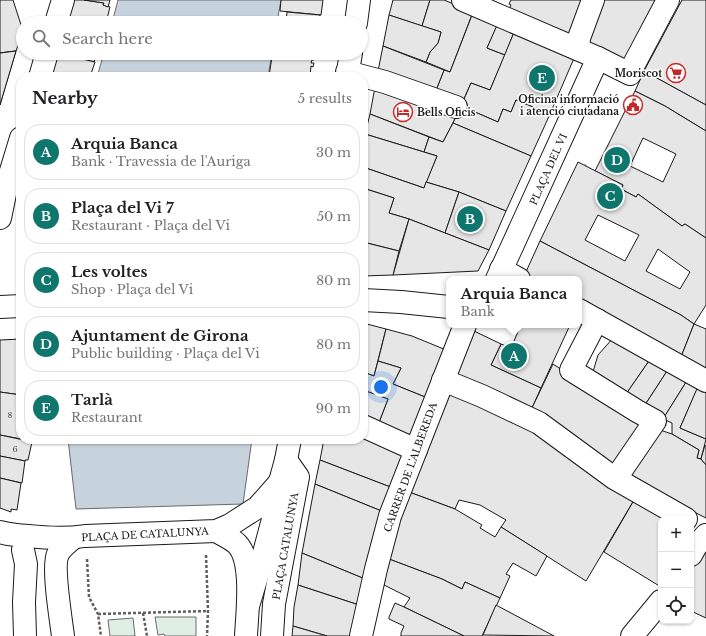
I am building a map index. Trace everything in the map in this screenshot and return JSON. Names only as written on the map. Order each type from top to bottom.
[{"type":"street","points":[[58,16],[63,0]]},
{"type":"street","points":[[357,16],[359,0]]},
{"type":"street","points":[[463,0],[500,7],[578,49],[630,74],[668,0]]},
{"type":"street","points":[[578,49],[579,38],[592,0]]},
{"type":"street","name":"PLAÇA DEL VI","points":[[506,276],[510,252],[598,58]]},
{"type":"street","points":[[41,72],[45,60]]},
{"type":"street","points":[[348,67],[360,72]]},
{"type":"street","points":[[368,75],[456,107]]},
{"type":"street","points":[[0,218],[7,184],[16,154]]},
{"type":"street","points":[[368,300],[446,307]]},
{"type":"street","points":[[0,307],[16,306]]},
{"type":"street","points":[[616,478],[655,421],[571,370],[588,315],[706,381]]},
{"type":"street","name":"CARRER DE L'ALBEREDA","points":[[361,636],[390,516],[464,328]]},
{"type":"street","points":[[443,380],[482,396],[539,423],[614,478],[681,516]]},
{"type":"street","points":[[368,428],[416,450]]},
{"type":"street","name":"PLAÇA DE CATALUNYA","points":[[4,533],[48,538],[73,538],[85,536],[216,530],[230,525],[258,507],[280,482],[288,449]]},
{"type":"street","name":"PLAÇA CATALUNYA","points":[[272,636],[274,604],[298,477],[288,449]]},
{"type":"street","points":[[248,606],[273,519],[280,482]]},
{"type":"street","points":[[694,524],[706,530]]},
{"type":"street","name":"PLAÇA DE CATALUNYA","points":[[216,530],[237,544],[244,556],[248,570],[246,636]]},
{"type":"street","name":"PLAÇA DE CATALUNYA","points":[[4,533],[18,542],[58,599]]},
{"type":"street","points":[[693,552],[706,535]]},
{"type":"street","name":"PLAÇA DE CATALUNYA","points":[[63,636],[58,599],[56,567],[57,555],[73,538]]},
{"type":"street","points":[[23,550],[26,564],[24,602],[26,636]]},
{"type":"street","points":[[632,636],[658,605]]},
{"type":"path","points":[[206,554],[208,611],[207,636]]},
{"type":"path","points":[[87,558],[89,598],[98,614],[102,636]]},
{"type":"path","points":[[98,614],[208,611]]},
{"type":"path","points":[[143,613],[147,636]]},
{"type":"green space","points":[[155,617],[196,617],[196,636],[158,635]]},
{"type":"green space","points":[[133,618],[135,636],[110,636],[108,620]]},
{"type":"shaded area","points":[[118,0],[281,0],[278,16],[114,16]]},
{"type":"shaded area","points":[[102,60],[271,60],[269,72],[98,72]]},
{"type":"shaded area","points":[[69,444],[251,444],[243,504],[76,509]]},
{"type":"building","points":[[0,0],[13,0],[18,16],[16,16],[16,51],[0,53]]},
{"type":"building","points":[[73,0],[104,3],[103,5],[110,7],[108,16],[68,16]]},
{"type":"building","points":[[84,0],[110,0],[108,7],[103,5],[104,3]]},
{"type":"building","points":[[281,0],[323,0],[321,15],[280,11]]},
{"type":"building","points":[[393,0],[430,0],[422,26],[389,15]]},
{"type":"building","points":[[430,0],[444,0],[473,12],[450,72],[426,62],[430,52],[438,43],[441,32],[422,26]]},
{"type":"building","points":[[511,0],[583,0],[573,35],[509,9]]},
{"type":"building","points":[[603,0],[658,0],[625,61],[584,41]]},
{"type":"building","points":[[682,0],[706,0],[706,105],[644,71]]},
{"type":"building","points":[[287,12],[320,15],[320,16],[287,16]]},
{"type":"building","points":[[389,15],[441,32],[438,43],[430,52],[426,62],[383,46]]},
{"type":"building","points":[[472,15],[498,24],[487,48],[505,55],[490,90],[471,83],[463,101],[435,93],[444,70],[450,72]]},
{"type":"building","points":[[498,23],[515,30],[505,55],[487,48]]},
{"type":"building","points":[[515,30],[575,56],[550,114],[516,100],[511,112],[503,109],[498,122],[461,106],[471,83],[490,90]]},
{"type":"building","points":[[383,46],[444,70],[435,93],[377,76]]},
{"type":"building","points":[[16,51],[5,88],[0,105],[0,53]]},
{"type":"building","points":[[16,51],[5,88],[0,105],[0,53]]},
{"type":"building","points":[[55,60],[87,60],[95,62],[92,72],[51,72]]},
{"type":"building","points":[[272,60],[312,60],[311,63],[314,63],[313,67],[311,66],[310,72],[270,72]]},
{"type":"building","points":[[644,71],[706,105],[706,131],[665,106],[635,91]]},
{"type":"building","points":[[375,87],[456,117],[443,142],[370,114]]},
{"type":"building","points":[[635,91],[665,106],[706,131],[706,238],[685,224],[682,226],[638,194],[636,197],[621,189],[623,185],[595,171]],"holes":[[[643,138],[676,154],[663,182],[630,166]]]},
{"type":"building","points":[[516,100],[550,114],[531,156],[453,123],[461,106],[498,122],[503,109],[511,112]]},
{"type":"building","points":[[370,114],[429,137],[424,152],[368,135],[368,122]]},
{"type":"building","points":[[453,123],[531,156],[506,211],[459,192],[426,182],[437,156],[424,152],[429,137],[443,142]]},
{"type":"building","points":[[368,135],[437,156],[424,188],[368,169]]},
{"type":"building","points":[[578,162],[623,185],[621,189],[636,197],[638,194],[682,226],[685,224],[706,238],[706,305],[694,324],[681,315],[540,241]],"holes":[[[598,215],[639,235],[625,261],[585,240]],[[658,249],[690,272],[680,289],[646,271]]]},
{"type":"building","points":[[368,169],[424,188],[426,182],[459,192],[445,233],[389,213],[394,198],[368,190]]},
{"type":"building","points":[[368,190],[394,198],[389,213],[409,219],[399,251],[368,243]]},
{"type":"building","points":[[459,192],[506,211],[489,250],[445,233]]},
{"type":"building","points":[[409,219],[489,250],[478,271],[393,275]]},
{"type":"building","points":[[540,241],[681,315],[694,324],[681,357],[582,303],[582,276],[529,276],[525,274]]},
{"type":"building","points":[[368,243],[399,251],[393,275],[368,276]]},
{"type":"building","points":[[368,324],[386,329],[374,376],[368,374]]},
{"type":"building","points":[[694,324],[706,329],[706,370],[681,357]]},
{"type":"building","points":[[520,328],[569,328],[541,388],[491,365],[501,344],[511,348]]},
{"type":"building","points":[[386,329],[412,336],[451,352],[430,399],[393,384],[401,368],[378,361]]},
{"type":"building","points":[[474,331],[501,344],[491,365],[541,388],[531,410],[452,386]]},
{"type":"building","points":[[614,337],[651,358],[624,397],[592,375],[598,355]]},
{"type":"building","points":[[16,339],[16,394],[0,392],[0,340]]},
{"type":"building","points":[[651,358],[669,368],[643,408],[624,397]]},
{"type":"building","points":[[378,361],[401,368],[393,384],[430,399],[415,439],[378,425],[388,399],[368,392],[368,374],[374,376]]},
{"type":"building","points":[[553,364],[644,424],[613,471],[531,410]]},
{"type":"building","points":[[669,368],[688,379],[663,419],[643,408]]},
{"type":"building","points":[[688,379],[699,385],[680,428],[706,439],[701,459],[697,458],[699,450],[672,434],[672,423],[663,419]]},
{"type":"building","points":[[699,384],[706,388],[706,439],[680,428]]},
{"type":"building","points":[[452,386],[572,450],[637,495],[586,581],[501,527],[506,520],[480,505],[459,500],[455,509],[409,492]]},
{"type":"building","points":[[0,392],[16,394],[16,438],[0,435]]},
{"type":"building","points":[[368,392],[388,399],[378,425],[368,421]]},
{"type":"building","points":[[657,429],[672,434],[699,450],[697,458],[701,459],[706,465],[706,518],[627,478]]},
{"type":"building","points":[[368,432],[410,450],[393,488],[320,460],[323,444],[368,444]]},
{"type":"building","points":[[0,435],[16,438],[16,444],[32,444],[28,460],[25,461],[0,456]]},
{"type":"building","points":[[705,445],[706,446],[706,465],[701,459]]},
{"type":"building","points":[[0,456],[25,461],[22,483],[0,478]]},
{"type":"building","points":[[320,460],[393,488],[384,512],[315,484]]},
{"type":"building","points":[[0,478],[21,483],[17,510],[11,509],[11,512],[0,508]]},
{"type":"building","points":[[315,484],[384,512],[365,579],[302,553]]},
{"type":"building","points":[[409,492],[455,509],[482,525],[480,528],[495,537],[501,527],[547,556],[536,576],[513,563],[506,574],[510,576],[500,598],[465,582],[462,589],[442,579],[389,559],[388,557]]},
{"type":"building","points":[[637,495],[671,516],[658,516],[658,585],[604,552]]},
{"type":"building","points":[[706,545],[706,618],[694,612],[694,565]]},
{"type":"building","points":[[302,553],[365,579],[359,605],[298,585]]},
{"type":"building","points":[[389,559],[442,579],[462,589],[465,582],[500,598],[482,636],[464,636],[404,607],[410,598],[384,585]]},
{"type":"building","points":[[298,585],[359,605],[351,636],[327,636],[293,626],[294,607]]},
{"type":"building","points":[[395,603],[464,636],[401,636],[404,626],[389,619]]},
{"type":"building","points":[[496,605],[554,636],[483,635]]},
{"type":"building","points":[[293,626],[327,636],[292,636]]},
{"type":"place","name":"Moriscot","points":[[676,73]]},
{"type":"place","name":"Tarlà","points":[[542,78]]},
{"type":"place","name":"Oficina informació i atenció ciutadana","points":[[633,105]]},
{"type":"place","name":"Bells Oficis","points":[[403,112]]},
{"type":"place","name":"Ajuntament de Girona","points":[[617,160]]},
{"type":"place","name":"Les voltes","points":[[610,196]]},
{"type":"place","name":"Plaça del Vi 7","points":[[470,219]]},
{"type":"place","name":"Arquia Banca","points":[[514,356]]}]
